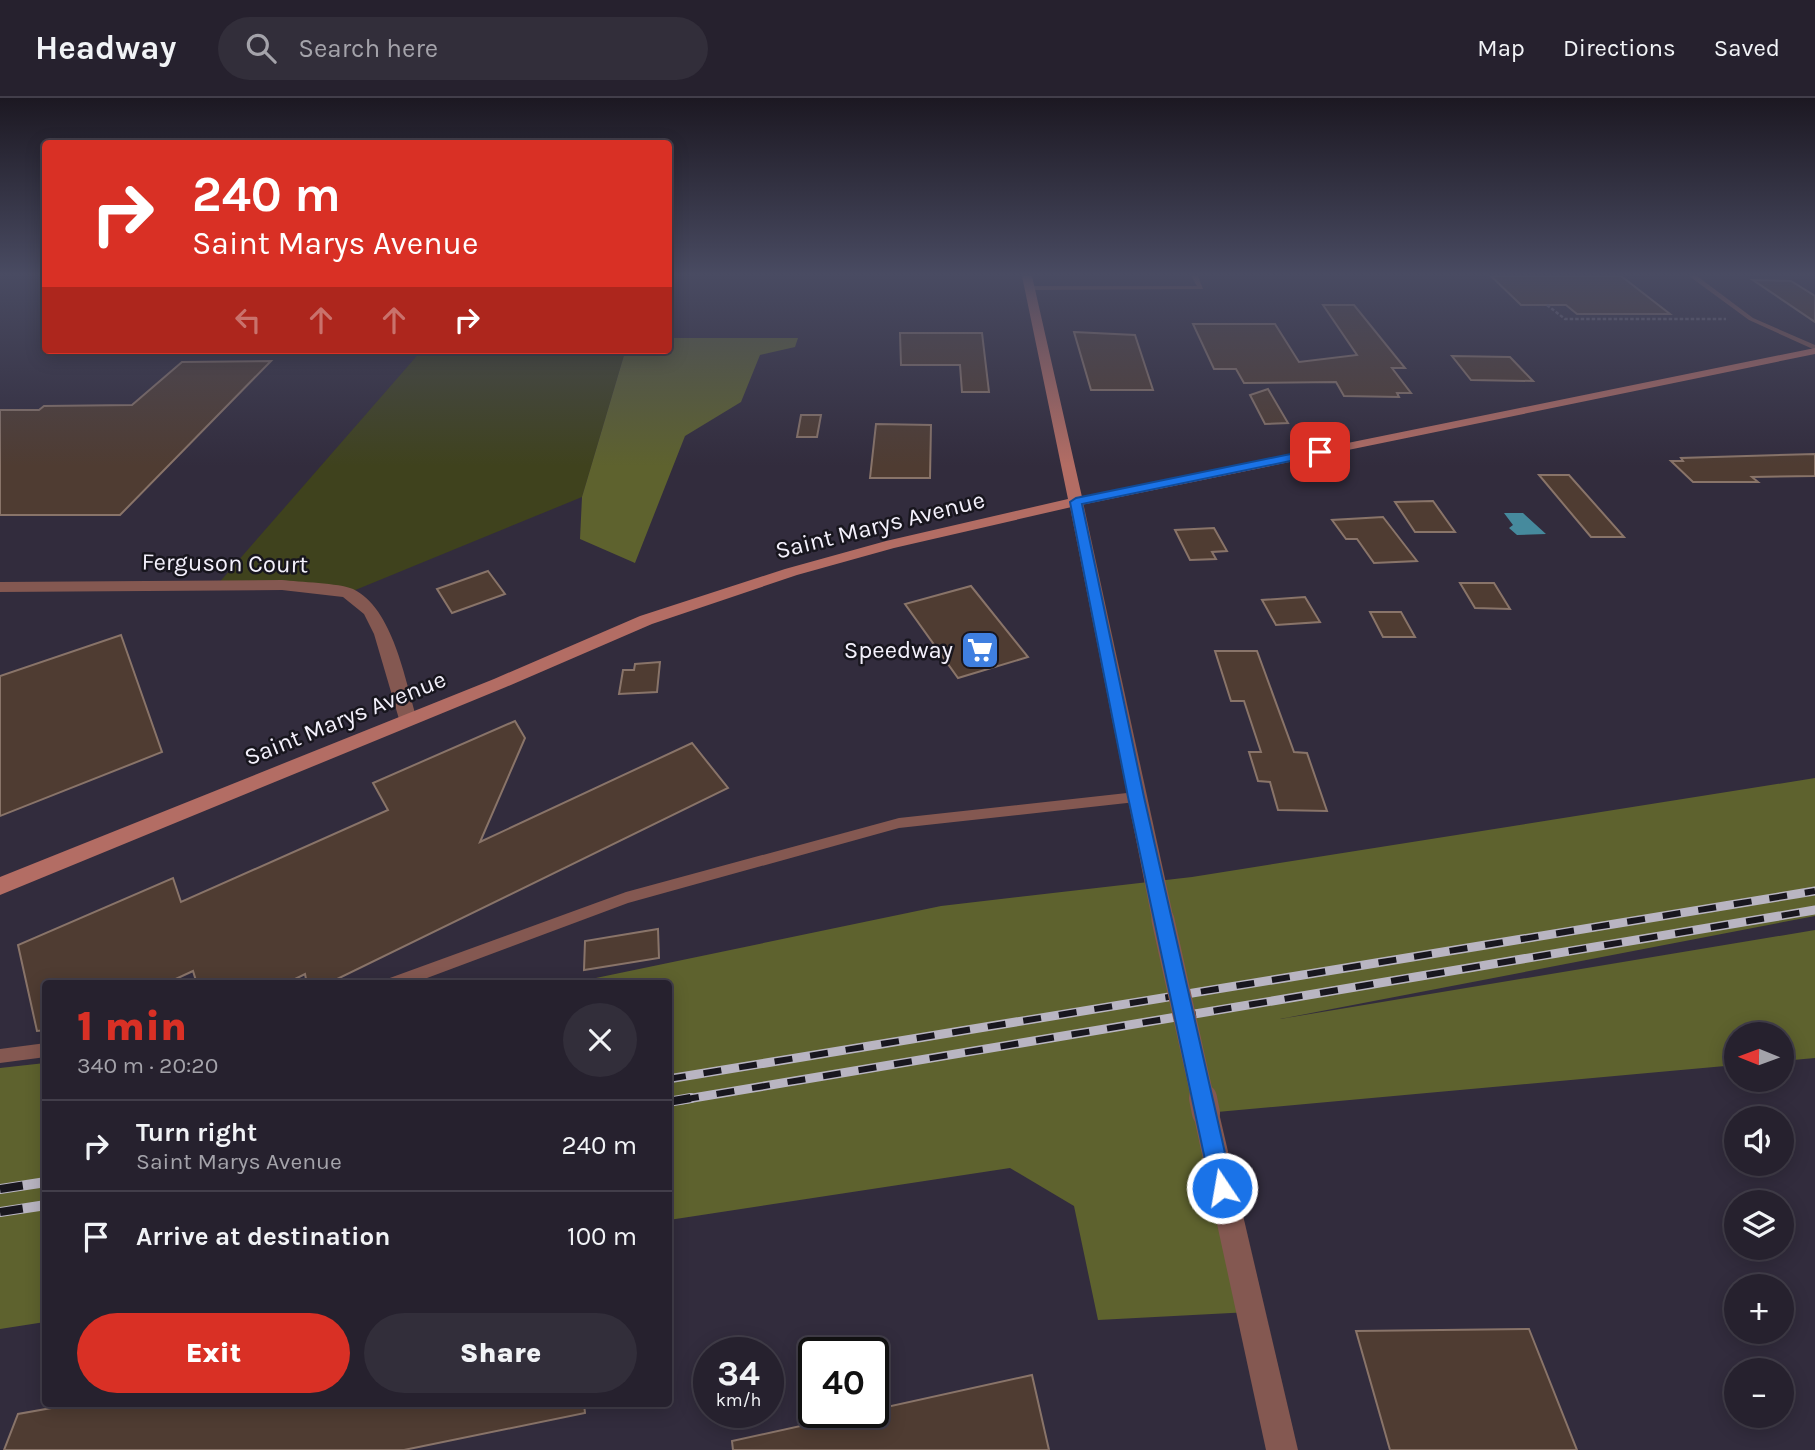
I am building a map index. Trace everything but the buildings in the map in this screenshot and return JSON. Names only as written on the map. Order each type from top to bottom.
[{"type":"main road","points":[[1041,339],[1076,502]]},
{"type":"main road","name":"Saint Marys Avenue","points":[[0,886],[646,620],[791,572],[891,544],[1076,502],[1815,350]]},
{"type":"street","points":[[1076,502],[1136,797],[1282,1450]]},
{"type":"street","name":"Ferguson Court","points":[[0,587],[282,585],[348,593],[372,611],[382,634],[408,719]]},
{"type":"lane","points":[[1793,339],[1815,350]]},
{"type":"lane","points":[[403,980],[626,898],[899,823],[1136,797]]},
{"type":"lane","points":[[0,1056],[42,1051]]},
{"type":"green space","points":[[672,339],[798,339],[795,347],[760,355],[741,402],[685,436],[635,563],[580,539],[582,497],[624,354],[672,354]]},
{"type":"green space","points":[[419,354],[624,354],[582,497],[348,593],[217,585]]},
{"type":"green space","points":[[1815,778],[1815,916],[1280,1019],[1815,930],[1815,1058],[1794,1060],[1794,1022],[1724,1022],[1724,1066],[1206,1113],[1250,1312],[1098,1320],[1074,1206],[1010,1168],[672,1220],[672,980],[586,980],[941,906],[1192,877]]},
{"type":"green space","points":[[42,1063],[42,1322],[0,1329],[0,1068]]},
{"type":"water","points":[[1504,513],[1523,513],[1546,534],[1517,535],[1509,528],[1513,525]]},
{"type":"railway","points":[[672,1078],[1815,891]]},
{"type":"railway","points":[[681,1100],[1815,910]]},
{"type":"railway","points":[[672,1101],[691,1098]]},
{"type":"railway","points":[[0,1189],[42,1183]]},
{"type":"railway","points":[[0,1212],[42,1206]]},
{"type":"place","name":"Speedway","points":[[980,650]]},
{"type":"route","points":[[1222,1188],[1136,797],[1076,502],[1320,452]]}]
